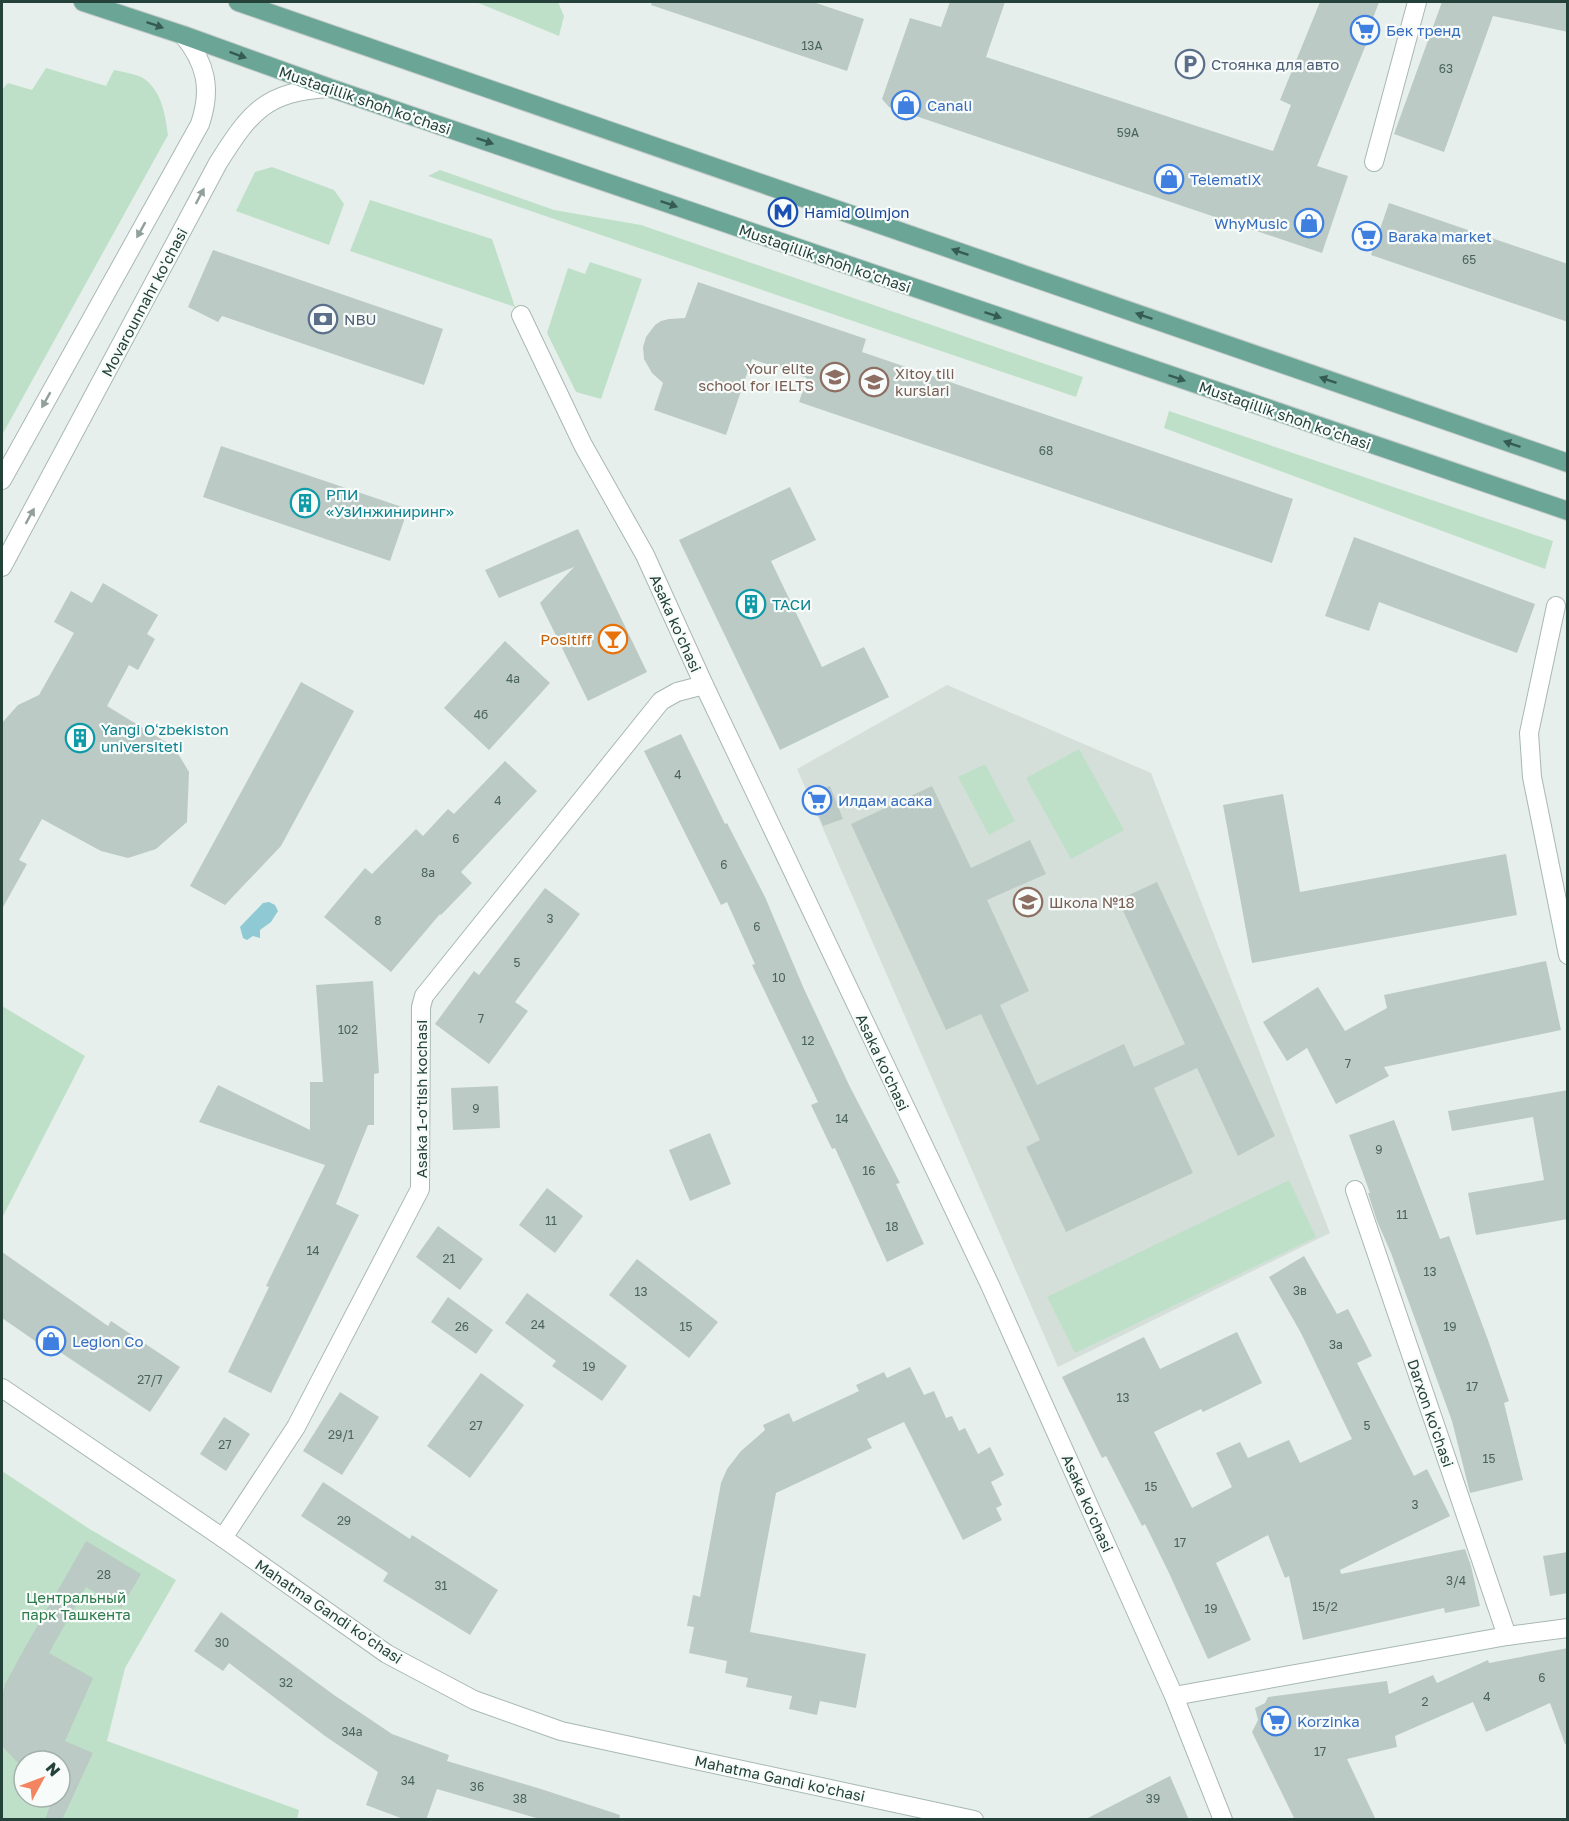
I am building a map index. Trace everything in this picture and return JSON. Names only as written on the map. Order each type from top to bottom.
[{"type":"main road","name":"Mustaqillik shoh ko'chasi","points":[[83,2],[1568,512]]},
{"type":"main road","points":[[242,2],[1568,463]]},
{"type":"street","points":[[1374,162],[1417,2]]},
{"type":"street","points":[[2,480],[200,124],[207,99],[206,80],[197,55],[183,35]]},
{"type":"street","name":"Movarounnahr ko'chasi","points":[[2,567],[212,173],[239,130],[253,115],[275,100],[303,90],[330,88]]},
{"type":"street","name":"Asaka ko'chasi","points":[[522,315],[583,445],[645,555],[704,685],[990,1285],[1174,1696],[1223,1820]]},
{"type":"street","points":[[1556,606],[1529,733],[1532,777],[1568,956]]},
{"type":"street","name":"Asaka 1-o'tish kochasi","points":[[223,1538],[296,1427],[420,1189],[421,1008],[424,996],[662,701],[677,692],[704,685]]},
{"type":"street","name":"Darxon ko'chasi","points":[[1355,1190],[1507,1636]]},
{"type":"street","name":"Mahatma Gandi ko'chasi","points":[[2,1388],[223,1538],[387,1654],[474,1700],[561,1731],[974,1820]]},
{"type":"street","points":[[1174,1696],[1507,1636],[1568,1628]]},
{"type":"shaded area","name":"Школа №18","points":[[947,685],[1151,773],[1330,1233],[1058,1367],[797,769]]},
{"type":"green space","points":[[476,2],[558,2],[564,16],[559,36]]},
{"type":"green space","points":[[46,68],[106,86],[114,70],[143,78],[158,96],[164,111],[168,135],[2,435],[2,90],[8,83],[32,90]]},
{"type":"green space","points":[[272,167],[334,190],[344,204],[329,245],[236,211],[255,172]]},
{"type":"green space","points":[[440,170],[554,210],[641,225],[1083,377],[1076,397],[428,176]]},
{"type":"green space","points":[[370,200],[492,239],[515,307],[350,251]]},
{"type":"green space","points":[[590,262],[642,279],[601,399],[576,392],[547,333],[568,268],[585,274]]},
{"type":"green space","points":[[1169,411],[1553,541],[1545,569],[1164,428]]},
{"type":"green space","points":[[1079,749],[1124,830],[1071,859],[1026,778]]},
{"type":"green space","points":[[985,764],[1015,821],[989,835],[958,777]]},
{"type":"green space","points":[[2,1006],[85,1056],[2,1218]]},
{"type":"green space","points":[[1289,1180],[1316,1237],[1075,1353],[1047,1297]]},
{"type":"green space","name":"Центральный парк Ташкента","points":[[2,1471],[88,1528],[176,1580],[125,1668],[107,1741],[299,1810],[297,1819],[2,1819]]},
{"type":"water","points":[[269,902],[275,905],[278,911],[271,922],[260,930],[260,938],[253,936],[247,940],[243,938],[240,927],[263,903]]},
{"type":"building","points":[[652,2],[813,2],[864,19],[847,71],[651,5]]},
{"type":"building","points":[[950,2],[1005,2],[986,57],[1273,151],[1291,105],[1280,100],[1320,2],[1379,2],[1372,21],[1375,22],[1317,166],[1348,176],[1322,253],[889,107],[882,99],[910,18],[941,27]]},
{"type":"building","points":[[1442,2],[1568,2],[1568,32],[1493,16],[1444,152],[1394,134]]},
{"type":"building","points":[[1389,203],[1568,264],[1568,322],[1371,255]]},
{"type":"building","name":"NBU","points":[[213,250],[443,329],[424,385],[222,316],[218,322],[188,307]]},
{"type":"building","points":[[698,282],[866,339],[862,352],[1293,499],[1272,563],[799,402],[807,378],[752,359],[726,435],[654,410],[663,383],[652,373],[644,359],[643,347],[646,337],[661,321],[685,318]]},
{"type":"building","name":"РПИ «УзИнжиниринг»","points":[[221,446],[408,509],[390,561],[203,497]]},
{"type":"building","name":"ТАСИ","points":[[790,487],[816,540],[771,561],[822,667],[864,647],[889,697],[780,750],[679,540]]},
{"type":"building","points":[[578,529],[647,672],[588,701],[540,603],[574,567],[499,598],[485,570]]},
{"type":"building","points":[[1354,537],[1535,604],[1517,653],[1379,602],[1369,631],[1325,616]]},
{"type":"building","name":"Yangi Oʻzbekiston universiteti","points":[[103,583],[158,615],[147,634],[155,639],[138,670],[129,665],[107,706],[174,747],[189,772],[187,822],[156,849],[128,858],[101,851],[42,819],[19,860],[27,864],[2,909],[2,723],[18,705],[39,695],[74,633],[54,622],[71,591],[92,603]]},
{"type":"building","points":[[505,641],[550,683],[489,750],[444,708]]},
{"type":"building","points":[[301,682],[354,711],[281,846],[225,905],[190,886]]},
{"type":"building","points":[[681,734],[725,824],[727,823],[765,897],[804,989],[850,1087],[900,1183],[896,1184],[924,1244],[887,1262],[835,1148],[832,1149],[811,1105],[818,1102],[752,965],[755,964],[727,902],[721,905],[644,751]]},
{"type":"building","points":[[505,761],[537,791],[461,872],[472,883],[440,914],[391,972],[324,917],[365,868],[372,874],[416,829],[423,836],[448,809],[454,814]]},
{"type":"building","points":[[830,786],[843,819],[823,826],[810,794]]},
{"type":"building","points":[[932,786],[971,868],[1030,840],[1046,874],[987,900],[1029,991],[1000,1005],[1037,1085],[1124,1044],[1134,1067],[1185,1044],[1118,900],[1157,882],[1275,1136],[1238,1156],[1197,1068],[1154,1088],[1193,1173],[1066,1232],[1026,1147],[1040,1140],[981,1014],[946,1030],[851,824]]},
{"type":"building","points":[[1283,794],[1300,892],[1506,854],[1517,915],[1252,963],[1223,805]]},
{"type":"building","points":[[545,888],[580,914],[515,1002],[528,1011],[489,1064],[435,1024],[474,971],[479,975]]},
{"type":"building","points":[[1546,961],[1561,1030],[1384,1067],[1389,1076],[1336,1104],[1307,1048],[1287,1061],[1263,1022],[1318,987],[1345,1031],[1387,1008],[1384,995]]},
{"type":"building","points":[[373,981],[379,1073],[374,1074],[374,1125],[368,1125],[336,1204],[359,1215],[271,1393],[228,1372],[269,1287],[266,1286],[325,1165],[199,1122],[218,1085],[310,1130],[310,1082],[323,1082],[316,985]]},
{"type":"building","points":[[498,1086],[500,1128],[453,1130],[451,1088]]},
{"type":"building","points":[[1568,1090],[1568,1219],[1476,1235],[1468,1193],[1544,1180],[1533,1117],[1452,1131],[1448,1111]]},
{"type":"building","points":[[1394,1120],[1440,1239],[1449,1236],[1488,1340],[1509,1401],[1504,1403],[1523,1480],[1470,1493],[1452,1421],[1391,1253],[1377,1221],[1368,1193],[1370,1193],[1349,1135]]},
{"type":"building","points":[[710,1133],[731,1184],[690,1201],[669,1150]]},
{"type":"building","points":[[547,1188],[583,1216],[555,1253],[519,1225]]},
{"type":"building","points":[[438,1226],[483,1259],[460,1290],[416,1257]]},
{"type":"building","points":[[2,1252],[108,1326],[111,1321],[180,1367],[150,1412],[57,1350],[54,1354],[2,1318]]},
{"type":"building","points":[[1304,1256],[1337,1314],[1348,1309],[1372,1356],[1357,1363],[1414,1476],[1427,1469],[1450,1516],[1340,1570],[1341,1574],[1465,1549],[1480,1606],[1445,1613],[1444,1608],[1303,1640],[1289,1576],[1285,1578],[1268,1535],[1216,1563],[1251,1640],[1208,1659],[1145,1524],[1142,1526],[1106,1456],[1102,1458],[1062,1377],[1144,1337],[1160,1369],[1237,1332],[1262,1383],[1203,1412],[1201,1409],[1154,1432],[1192,1508],[1232,1487],[1216,1453],[1240,1442],[1248,1458],[1289,1440],[1300,1463],[1352,1439],[1301,1333],[1269,1277]]},
{"type":"building","points":[[637,1259],[718,1322],[689,1358],[609,1295]]},
{"type":"building","points":[[527,1293],[627,1366],[602,1401],[552,1366],[556,1361],[505,1323]]},
{"type":"building","points":[[448,1297],[493,1330],[476,1354],[431,1322]]},
{"type":"building","points":[[910,1367],[924,1395],[934,1391],[946,1418],[952,1416],[959,1431],[965,1428],[978,1454],[990,1447],[1004,1475],[991,1482],[1002,1505],[996,1508],[1002,1520],[963,1540],[904,1422],[867,1439],[872,1448],[776,1493],[750,1632],[866,1654],[856,1708],[820,1701],[817,1715],[789,1709],[792,1696],[746,1687],[748,1678],[725,1673],[727,1661],[689,1653],[694,1627],[687,1626],[693,1595],[700,1597],[721,1483],[727,1469],[741,1451],[765,1430],[763,1425],[789,1413],[793,1422],[859,1391],[856,1385],[884,1372],[887,1378]]},
{"type":"building","points":[[481,1373],[524,1405],[470,1478],[427,1446]]},
{"type":"building","points":[[340,1392],[379,1417],[342,1475],[303,1451]]},
{"type":"building","points":[[224,1417],[250,1434],[226,1471],[200,1454]]},
{"type":"building","points":[[323,1482],[410,1539],[412,1535],[498,1590],[470,1635],[383,1581],[388,1573],[301,1516]]},
{"type":"building","points":[[86,1541],[141,1574],[121,1608],[86,1587],[49,1653],[93,1678],[65,1741],[93,1753],[72,1798],[72,1749],[12,1749],[12,1757],[2,1746],[2,1697],[5,1684]]},
{"type":"building","points":[[1568,1552],[1568,1593],[1550,1596],[1543,1556]]},
{"type":"building","points":[[221,1612],[334,1695],[392,1734],[449,1755],[447,1761],[620,1815],[619,1820],[543,1820],[437,1789],[426,1820],[406,1820],[366,1805],[378,1772],[325,1736],[229,1663],[223,1671],[194,1651]]},
{"type":"building","points":[[1568,1648],[1568,1744],[1565,1744],[1550,1703],[1486,1732],[1473,1702],[1395,1736],[1397,1747],[1347,1759],[1376,1820],[1295,1820],[1252,1732],[1258,1720],[1255,1708],[1265,1703],[1268,1697],[1387,1681],[1389,1694],[1433,1675],[1437,1683],[1488,1660],[1489,1663]]},
{"type":"building","points":[[1170,1776],[1189,1820],[1084,1820]]},
{"type":"building","points":[[49,1809],[67,1809],[62,1820],[45,1820]]},
{"type":"place","name":"Бек тренд","points":[[1365,30]]},
{"type":"place","name":"Стоянка для авто","points":[[1190,64]]},
{"type":"place","name":"Canali","points":[[906,105]]},
{"type":"place","name":"TelematiX","points":[[1169,179]]},
{"type":"place","name":"Hamid Olimjon","points":[[783,212]]},
{"type":"place","name":"WhyMusic","points":[[1309,223]]},
{"type":"place","name":"Baraka market","points":[[1367,236]]},
{"type":"place","name":"NBU","points":[[323,319]]},
{"type":"place","name":"Your elite school for IELTS","points":[[835,377]]},
{"type":"place","name":"Xitoy tili kurslari","points":[[874,382]]},
{"type":"place","name":"РПИ «УзИнжиниринг»","points":[[305,503]]},
{"type":"place","name":"ТАСИ","points":[[751,604]]},
{"type":"place","name":"Positiff","points":[[613,639]]},
{"type":"place","name":"Yangi Oʻzbekiston universiteti","points":[[80,738]]},
{"type":"place","name":"Илдам асака","points":[[817,800]]},
{"type":"place","name":"Школа №18","points":[[1028,902]]},
{"type":"place","name":"Legion Co","points":[[51,1341]]},
{"type":"place","name":"Korzinka","points":[[1276,1721]]}]
